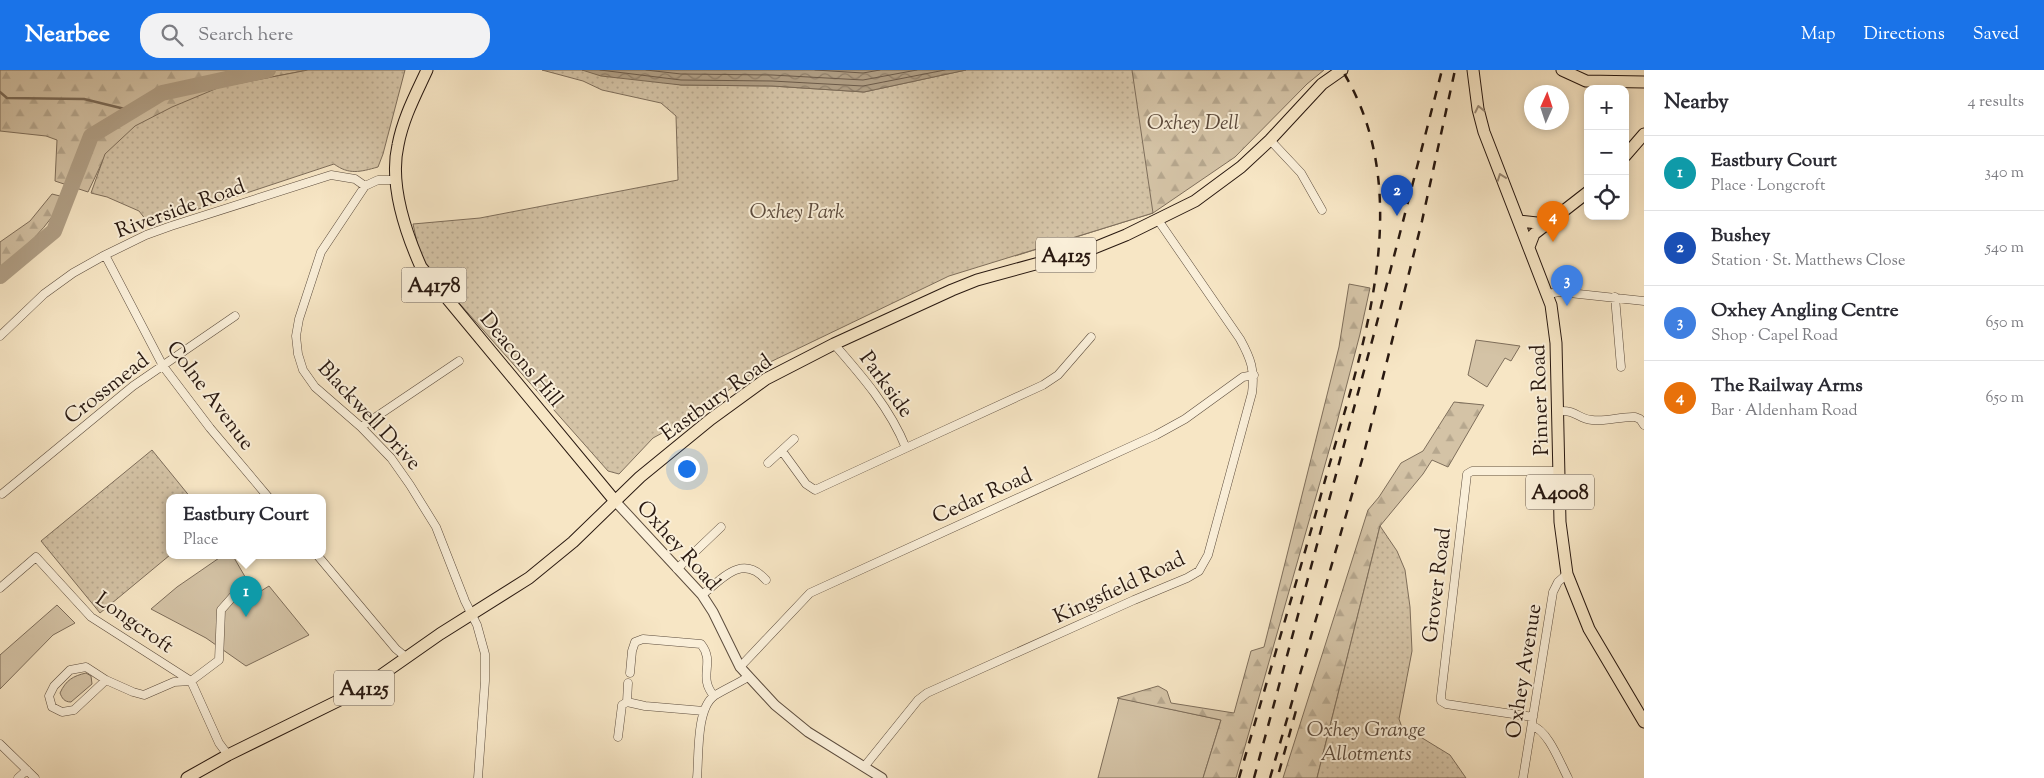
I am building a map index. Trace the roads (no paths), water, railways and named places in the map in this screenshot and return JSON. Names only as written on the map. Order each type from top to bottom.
[{"type":"main road","name":"Deacons Hill","points":[[427,70],[405,119],[395,159],[396,180],[411,244],[426,275],[615,501]]},
{"type":"main road","name":"Eastbury Road","points":[[187,778],[228,755],[346,698],[379,679],[472,613],[529,578],[573,542],[632,484],[711,419],[766,379],[834,344],[952,290],[977,280],[1094,248],[1158,220],[1195,201],[1241,167],[1270,140],[1316,90],[1342,70]]},
{"type":"main road","name":"Pinner Road","points":[[1472,70],[1478,109],[1484,132],[1548,294],[1556,343],[1560,522],[1567,574],[1589,629],[1644,722]]},
{"type":"main road","points":[[1562,70],[1586,81],[1643,84]]},
{"type":"main road","points":[[1629,151],[1644,134]]},
{"type":"main road","points":[[1529,247],[1534,234],[1584,195]]},
{"type":"main road","points":[[1519,222],[1546,224]]},
{"type":"street","points":[[1270,140],[1301,173],[1322,210]]},
{"type":"street","name":"Riverside Road","points":[[0,336],[44,294],[73,273],[146,235],[331,175],[355,179],[365,186]]},
{"type":"street","points":[[365,186],[378,180],[396,180]]},
{"type":"street","name":"Blackwell Drive","points":[[365,186],[321,252],[299,319],[296,336],[298,354],[303,370],[315,387],[361,427],[391,458],[410,484],[436,527],[465,601],[472,613],[482,642],[486,665],[478,778]]},
{"type":"street","name":"Kingsfield Road","points":[[864,767],[918,700],[927,693],[1187,578],[1199,571],[1208,555],[1252,393],[1254,375],[1248,354],[1240,339],[1158,220]]},
{"type":"street","name":"Colne Avenue","points":[[105,255],[163,366],[210,428],[266,494]]},
{"type":"street","points":[[1548,294],[1560,292],[1644,301]]},
{"type":"street","points":[[1615,297],[1621,367]]},
{"type":"street","name":"Crossmead","points":[[2,494],[133,386],[236,316]]},
{"type":"street","name":"Parkside","points":[[782,451],[806,484],[815,490],[1049,381],[1067,365],[1091,337]]},
{"type":"street","name":"Parkside","points":[[834,344],[865,379],[893,419],[906,448]]},
{"type":"street","points":[[361,427],[459,361]]},
{"type":"street","name":"Cedar Road","points":[[740,667],[810,593],[1156,435],[1185,419],[1243,377],[1254,375]]},
{"type":"street","points":[[1559,411],[1571,411],[1593,421],[1635,417],[1640,419],[1644,425]]},
{"type":"street","points":[[768,463],[794,439]]},
{"type":"street","name":"Grover Road","points":[[1533,717],[1446,704],[1441,701],[1441,696],[1467,474],[1472,471],[1560,471]]},
{"type":"street","name":"Oxhey Road","points":[[615,501],[702,595],[713,612],[740,667],[748,677],[793,721],[815,737],[882,778]]},
{"type":"street","points":[[677,569],[721,527]]},
{"type":"street","name":"Longcroft","points":[[0,588],[36,557],[91,617],[191,681]]},
{"type":"street","points":[[321,559],[396,649],[407,658]]},
{"type":"street","points":[[702,595],[727,574],[740,568],[754,570],[766,580]]},
{"type":"street","name":"Oxhey Avenue","points":[[1523,778],[1553,592],[1558,582],[1567,574]]},
{"type":"street","name":"Longcroft","points":[[106,680],[74,710],[62,712],[52,707],[49,696],[54,686],[70,670],[86,667],[106,680],[144,695],[174,682],[191,681],[219,660],[221,610],[243,585]]},
{"type":"street","points":[[630,673],[632,651],[635,642],[644,639],[701,644],[708,657],[706,685],[714,696]]},
{"type":"street","points":[[697,778],[704,711],[714,696],[748,677]]},
{"type":"street","points":[[191,681],[219,743],[228,755]]},
{"type":"street","points":[[618,737],[621,708],[627,702],[628,683]]},
{"type":"street","points":[[627,702],[645,706],[704,711]]},
{"type":"street","points":[[1532,726],[1539,728],[1545,735],[1568,778]]},
{"type":"street","points":[[0,744],[35,778]]},
{"type":"street","points":[[18,778],[27,770]]},
{"type":"water","points":[[582,70],[966,70],[864,92],[772,86],[681,85],[601,76]]},
{"type":"waterway","points":[[0,276],[54,231],[91,136],[162,93],[268,70]]},
{"type":"waterway","points":[[0,92],[7,98],[84,99],[133,111]]},
{"type":"railway","points":[[1239,778],[1353,382],[1366,329],[1376,275],[1380,222],[1377,170],[1365,119],[1342,70]]},
{"type":"railway","points":[[1254,778],[1375,330],[1442,70]]},
{"type":"railway","points":[[1270,778],[1364,453],[1422,221],[1455,70]]},
{"type":"railway","points":[[1279,772],[1297,707]]},
{"type":"place","name":"Bushey","points":[[1397,216]]},
{"type":"place","name":"The Railway Arms","points":[[1553,242]]},
{"type":"place","name":"Oxhey Angling Centre","points":[[1567,306]]},
{"type":"place","name":"Eastbury Court","points":[[246,617]]},
{"type":"park label","name":"Oxhey Dell","points":[[1193,122]]},
{"type":"park label","name":"Oxhey Park","points":[[797,211]]},
{"type":"park label","name":"Oxhey Grange Allotments","points":[[1366,741]]}]
